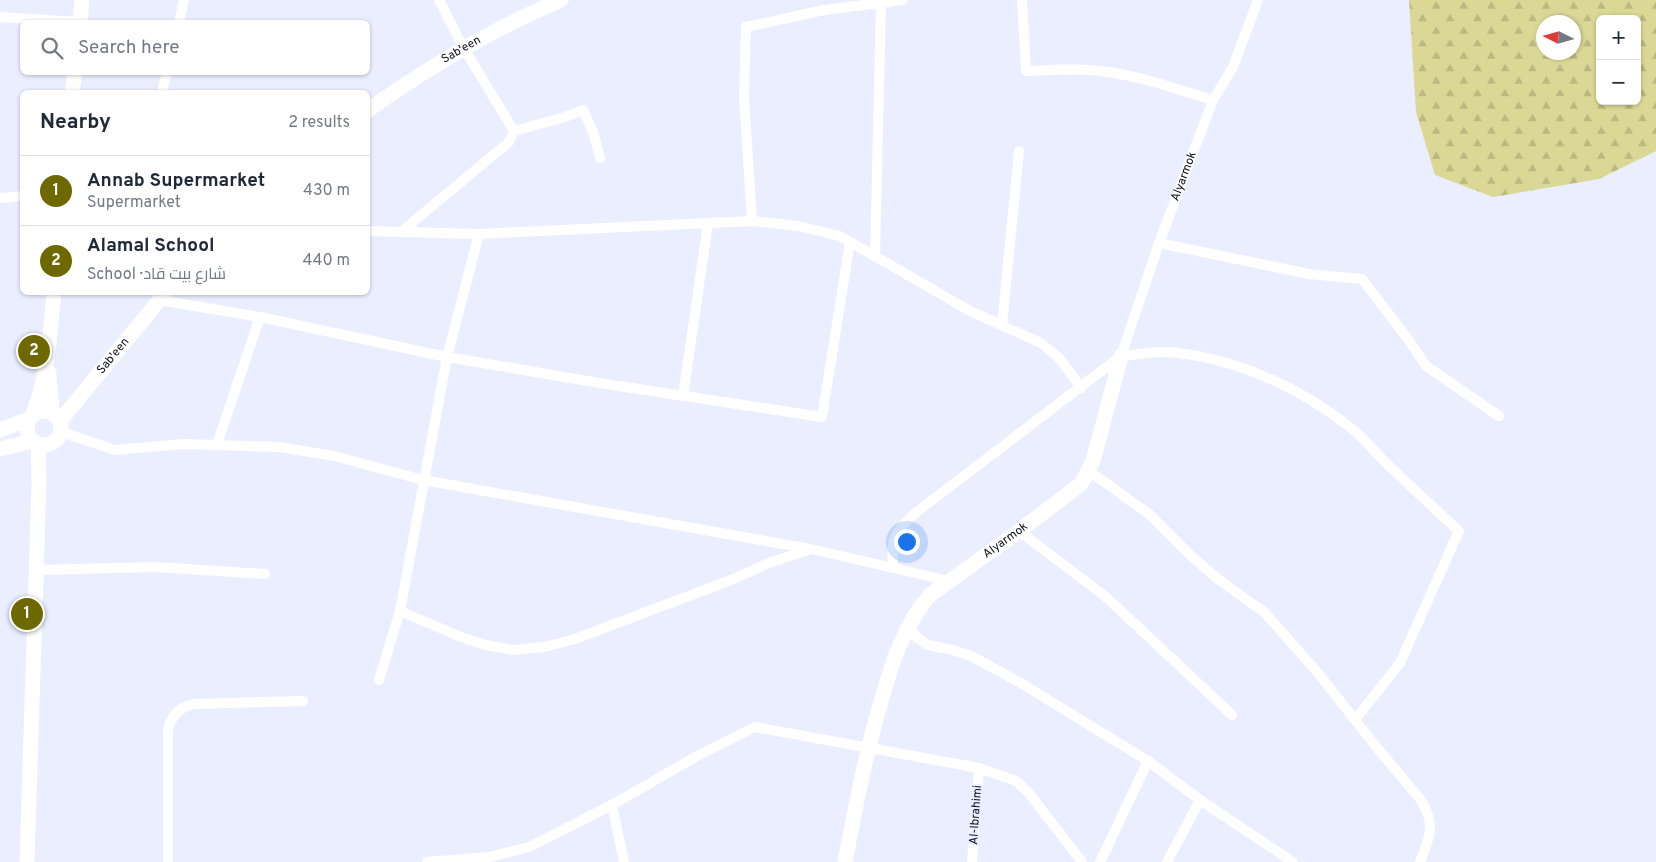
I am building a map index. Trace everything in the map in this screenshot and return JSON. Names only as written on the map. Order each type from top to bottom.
[{"type":"street","points":[[80,20],[82,0]]},
{"type":"street","points":[[179,20],[184,0]]},
{"type":"street","points":[[439,0],[463,47],[514,131]]},
{"type":"street","name":"Sab'een","points":[[370,109],[420,73],[463,47],[561,0]]},
{"type":"street","points":[[752,221],[744,97],[746,27],[841,4],[881,3],[903,0]]},
{"type":"street","points":[[1022,0],[1026,71],[1074,69],[1108,72],[1152,82],[1213,100]]},
{"type":"street","name":"Alyarmok","points":[[845,862],[867,749],[891,665],[908,626],[930,595],[1081,484],[1093,461],[1121,356],[1159,243],[1213,100],[1233,67],[1258,0]]},
{"type":"street","points":[[874,256],[881,3]]},
{"type":"street","points":[[0,17],[48,20]]},
{"type":"street","points":[[72,90],[74,75]]},
{"type":"street","points":[[162,90],[166,75]]},
{"type":"street","points":[[514,131],[583,110],[594,132],[600,158]]},
{"type":"street","points":[[401,232],[509,142],[514,131]]},
{"type":"street","points":[[1002,325],[1018,151]]},
{"type":"street","points":[[0,198],[20,196]]},
{"type":"street","points":[[370,231],[479,234],[752,221],[798,226],[840,236],[970,311],[1041,343],[1052,351],[1080,388]]},
{"type":"street","points":[[682,396],[708,223]]},
{"type":"street","points":[[379,680],[400,611],[446,357],[479,234]]},
{"type":"street","points":[[162,296],[446,357],[822,417],[850,242]]},
{"type":"street","points":[[1159,243],[1309,274],[1362,279],[1426,366],[1499,416]]},
{"type":"street","points":[[27,862],[39,482],[36,443],[27,432],[26,426],[38,400],[48,357],[54,295]]},
{"type":"street","name":"Sab'een","points":[[57,427],[162,296]]},
{"type":"street","points":[[216,444],[260,317]]},
{"type":"street","points":[[893,568],[892,551],[894,540],[899,528],[909,518],[1121,356],[1165,352],[1196,356],[1232,365],[1285,384],[1318,404],[1353,429],[1382,459],[1459,531],[1400,663],[1355,720]]},
{"type":"street","points":[[39,482],[57,427],[48,357]]},
{"type":"street","points":[[0,430],[41,410],[57,427],[115,450],[183,444],[279,447],[325,455],[423,480],[811,549],[950,581]]},
{"type":"street","points":[[0,449],[36,443],[49,444],[57,427]]},
{"type":"street","points":[[1088,471],[1148,514],[1219,580],[1264,612],[1318,673],[1421,800],[1430,816],[1429,838],[1420,862]]},
{"type":"street","points":[[1019,531],[1106,597],[1232,715]]},
{"type":"street","points":[[400,611],[461,637],[486,645],[513,650],[544,647],[575,638],[731,580],[771,562],[811,549]]},
{"type":"street","points":[[36,570],[155,567],[265,574]]},
{"type":"street","points":[[908,626],[917,638],[928,645],[971,656],[1018,682],[1148,761],[1200,800],[1294,862]]},
{"type":"street","points":[[168,862],[168,730],[173,716],[180,709],[194,704],[302,701]]},
{"type":"street","points":[[427,862],[489,857],[529,847],[612,804],[697,756],[755,727],[867,749],[980,768],[1016,781],[1028,792],[1082,862]]},
{"type":"street","points":[[1100,862],[1148,761]]},
{"type":"street","name":"Al-Ibrahimi","points":[[972,862],[980,768]]},
{"type":"street","points":[[1167,862],[1200,800]]},
{"type":"street","points":[[612,804],[624,862]]},
{"type":"green space","points":[[1409,0],[1656,0],[1656,151],[1599,179],[1493,197],[1435,175],[1416,112]]},
{"type":"place","name":"Alamal School","points":[[34,351]]},
{"type":"place","name":"Annab Supermarket","points":[[27,614]]}]
